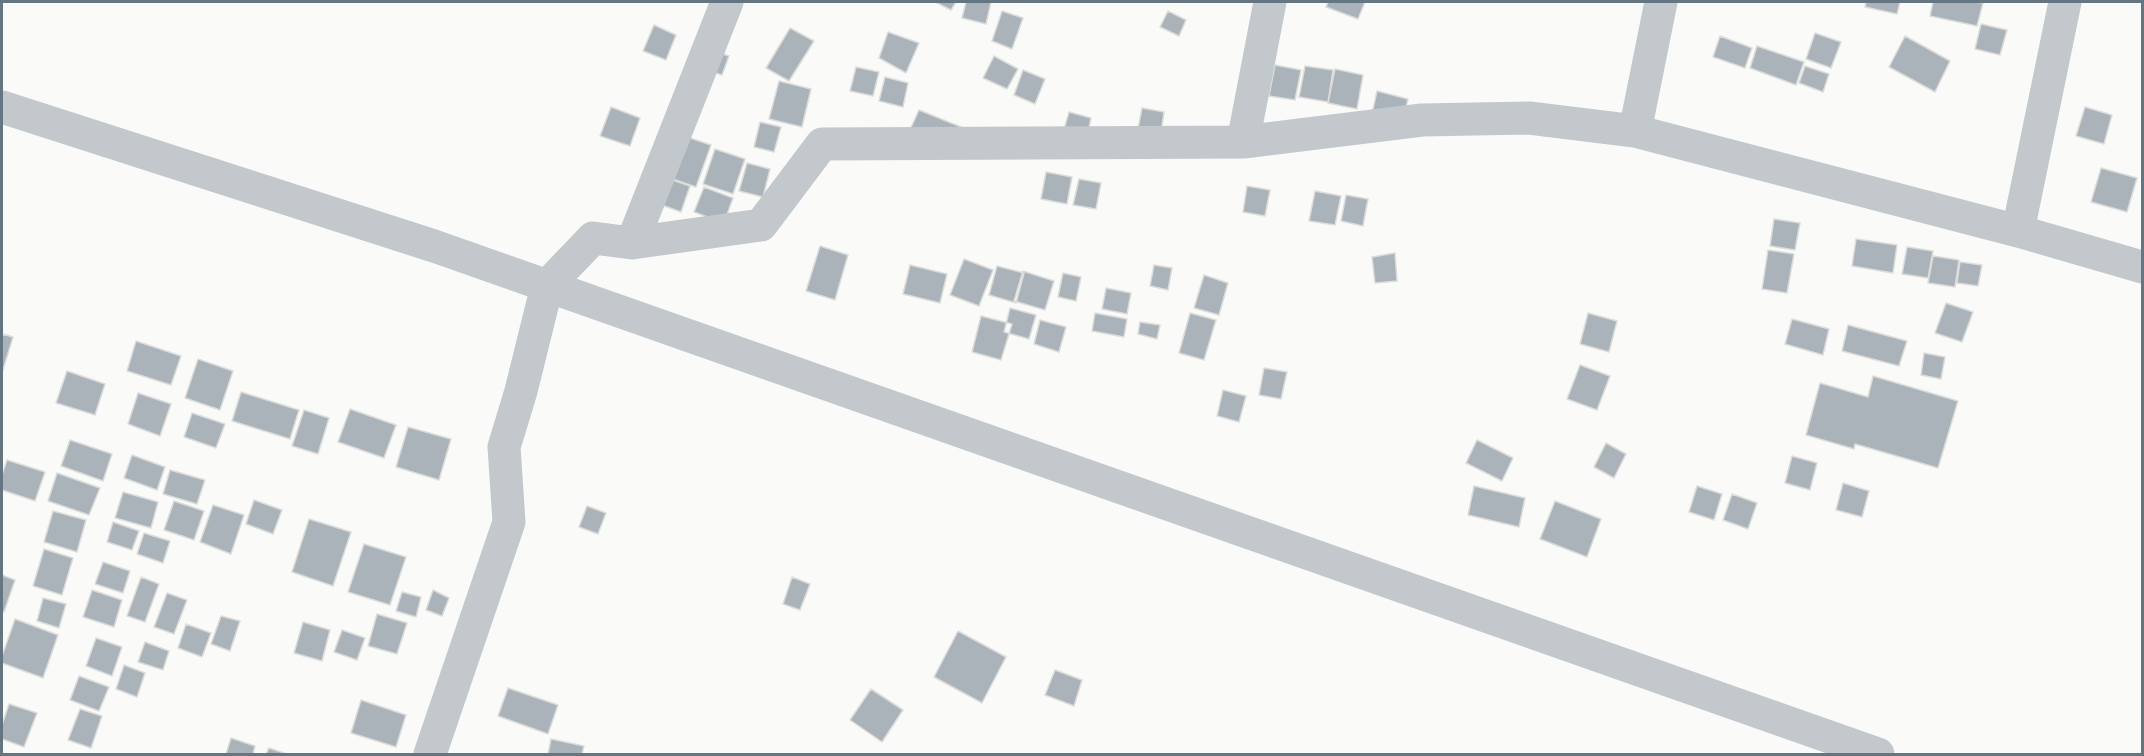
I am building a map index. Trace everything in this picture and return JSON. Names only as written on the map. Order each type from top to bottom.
[{"type":"street","points":[[632,243],[727,2]]},
{"type":"street","points":[[1243,142],[1270,2]]},
{"type":"street","points":[[1635,131],[1661,2]]},
{"type":"street","points":[[2018,231],[2065,2]]},
{"type":"street","points":[[2,107],[434,246],[1878,754]]},
{"type":"street","points":[[430,754],[509,522],[504,447],[521,391],[547,286],[593,238],[632,243],[761,225],[822,144],[1243,142],[1422,120],[1528,118],[1635,131],[2018,231],[2142,267]]},
{"type":"building","points":[[935,2],[956,2],[951,10]]},
{"type":"building","points":[[966,2],[991,2],[986,24],[962,18]]},
{"type":"building","points":[[1328,2],[1365,2],[1358,19],[1326,7]]},
{"type":"building","points":[[1866,2],[1900,2],[1897,14],[1865,7]]},
{"type":"building","points":[[1933,2],[1983,3],[1977,26],[1930,16]]},
{"type":"building","points":[[1002,11],[1023,18],[1012,49],[992,41]]},
{"type":"building","points":[[1168,11],[1186,20],[1179,36],[1160,27]]},
{"type":"building","points":[[1981,24],[2007,30],[2000,55],[1975,49]]},
{"type":"building","points":[[654,25],[676,35],[666,60],[643,51]]},
{"type":"building","points":[[790,28],[814,41],[789,81],[766,68]]},
{"type":"building","points":[[888,32],[919,43],[906,73],[879,58]]},
{"type":"building","points":[[1815,33],[1841,42],[1831,68],[1806,59]]},
{"type":"building","points":[[1720,36],[1752,48],[1745,68],[1713,57]]},
{"type":"building","points":[[1905,36],[1950,61],[1935,92],[1889,67]]},
{"type":"building","points":[[1757,46],[1804,62],[1796,85],[1750,68]]},
{"type":"building","points":[[710,50],[729,56],[722,75],[704,69]]},
{"type":"building","points":[[994,56],[1018,69],[1007,89],[983,78]]},
{"type":"building","points":[[1275,65],[1301,70],[1295,100],[1269,96]]},
{"type":"building","points":[[1305,66],[1333,70],[1328,102],[1299,97]]},
{"type":"building","points":[[1805,66],[1829,74],[1823,92],[1799,83]]},
{"type":"building","points":[[856,67],[879,72],[873,96],[850,91]]},
{"type":"building","points":[[1335,69],[1363,75],[1357,109],[1328,103]]},
{"type":"building","points":[[1023,70],[1045,79],[1035,104],[1014,95]]},
{"type":"building","points":[[885,77],[908,83],[903,107],[879,101]]},
{"type":"building","points":[[779,81],[811,89],[802,127],[769,119]]},
{"type":"building","points":[[1377,91],[1408,99],[1400,131],[1370,123]]},
{"type":"building","points":[[611,107],[640,118],[630,146],[600,136]]},
{"type":"building","points":[[2085,107],[2112,115],[2104,144],[2076,136]]},
{"type":"building","points":[[1142,108],[1164,112],[1160,139],[1137,134]]},
{"type":"building","points":[[919,110],[971,131],[908,134]]},
{"type":"building","points":[[1069,112],[1091,118],[1086,142],[1062,136]]},
{"type":"building","points":[[760,122],[781,127],[774,152],[754,147]]},
{"type":"building","points":[[675,133],[711,145],[696,187],[661,175]]},
{"type":"building","points":[[715,149],[745,159],[733,194],[703,184]]},
{"type":"building","points":[[747,163],[770,169],[763,197],[739,191]]},
{"type":"building","points":[[2101,168],[2137,178],[2127,212],[2091,202]]},
{"type":"building","points":[[1046,172],[1072,177],[1067,204],[1041,199]]},
{"type":"building","points":[[661,176],[690,186],[681,212],[651,201]]},
{"type":"building","points":[[1079,179],[1101,183],[1096,209],[1073,205]]},
{"type":"building","points":[[1247,186],[1270,190],[1265,216],[1243,212]]},
{"type":"building","points":[[704,187],[733,198],[724,223],[694,212]]},
{"type":"building","points":[[1315,191],[1341,196],[1335,225],[1309,221]]},
{"type":"building","points":[[1346,195],[1368,199],[1363,226],[1341,221]]},
{"type":"building","points":[[1774,219],[1800,223],[1795,250],[1770,246]]},
{"type":"building","points":[[1856,239],[1897,245],[1893,273],[1852,266]]},
{"type":"building","points":[[820,246],[848,255],[835,300],[806,291]]},
{"type":"building","points":[[1907,247],[1933,251],[1928,278],[1902,274]]},
{"type":"building","points":[[1768,250],[1794,254],[1787,293],[1762,289]]},
{"type":"building","points":[[1395,253],[1397,281],[1375,283],[1372,257]]},
{"type":"building","points":[[1933,256],[1959,260],[1955,287],[1928,283]]},
{"type":"building","points":[[964,259],[993,270],[979,306],[950,295]]},
{"type":"building","points":[[1960,262],[1982,265],[1978,286],[1957,283]]},
{"type":"building","points":[[910,265],[947,274],[940,303],[903,294]]},
{"type":"building","points":[[1154,265],[1172,268],[1168,290],[1150,286]]},
{"type":"building","points":[[997,266],[1024,273],[1016,303],[989,295]]},
{"type":"building","points":[[1023,271],[1054,281],[1045,310],[1014,301]]},
{"type":"building","points":[[1063,273],[1081,277],[1076,301],[1058,297]]},
{"type":"building","points":[[1204,275],[1228,283],[1219,315],[1194,308]]},
{"type":"building","points":[[1106,288],[1131,293],[1127,314],[1102,309]]},
{"type":"building","points":[[1946,303],[1973,312],[1962,342],[1935,333]]},
{"type":"building","points":[[1010,308],[1036,315],[1029,339],[1004,332]]},
{"type":"building","points":[[1095,313],[1127,319],[1124,337],[1092,331]]},
{"type":"building","points":[[1190,313],[1216,320],[1204,360],[1179,353]]},
{"type":"building","points":[[1588,313],[1617,321],[1609,352],[1580,344]]},
{"type":"building","points":[[981,316],[1012,324],[1001,360],[972,352]]},
{"type":"building","points":[[1792,319],[1829,329],[1823,355],[1785,344]]},
{"type":"building","points":[[1040,320],[1066,327],[1059,352],[1034,344]]},
{"type":"building","points":[[1140,322],[1160,325],[1157,339],[1138,334]]},
{"type":"building","points":[[1848,325],[1907,341],[1899,366],[1842,351]]},
{"type":"building","points":[[2,334],[13,337],[2,373]]},
{"type":"building","points":[[136,341],[181,356],[171,385],[127,371]]},
{"type":"building","points":[[1924,353],[1945,357],[1941,379],[1921,375]]},
{"type":"building","points":[[198,359],[233,371],[220,410],[185,398]]},
{"type":"building","points":[[1580,365],[1610,376],[1597,410],[1567,399]]},
{"type":"building","points":[[1264,368],[1287,372],[1281,399],[1259,395]]},
{"type":"building","points":[[67,371],[105,384],[95,415],[56,403]]},
{"type":"building","points":[[1873,376],[1958,401],[1938,468],[1855,444],[1854,449],[1806,435],[1820,383],[1868,397]]},
{"type":"building","points":[[1223,390],[1246,396],[1239,422],[1217,416]]},
{"type":"building","points":[[241,392],[299,410],[290,439],[232,421]]},
{"type":"building","points":[[138,393],[171,404],[160,436],[128,424]]},
{"type":"building","points":[[350,409],[396,425],[384,458],[338,442]]},
{"type":"building","points":[[304,410],[329,418],[318,454],[292,446]]},
{"type":"building","points":[[192,413],[225,424],[216,448],[184,437]]},
{"type":"building","points":[[408,427],[451,439],[439,480],[396,467]]},
{"type":"building","points":[[70,440],[112,454],[103,481],[61,466]]},
{"type":"building","points":[[1477,440],[1513,458],[1502,481],[1466,463]]},
{"type":"building","points":[[1606,443],[1626,454],[1614,478],[1594,467]]},
{"type":"building","points":[[132,455],[165,467],[157,490],[124,478]]},
{"type":"building","points":[[1792,456],[1817,463],[1810,490],[1785,483]]},
{"type":"building","points":[[7,460],[45,472],[35,501],[2,490],[2,475]]},
{"type":"building","points":[[170,470],[205,480],[197,504],[163,494]]},
{"type":"building","points":[[57,473],[100,488],[89,515],[48,501]]},
{"type":"building","points":[[1843,483],[1869,491],[1862,517],[1836,510]]},
{"type":"building","points":[[1474,486],[1525,498],[1519,527],[1468,515]]},
{"type":"building","points":[[1697,486],[1722,494],[1714,520],[1689,512]]},
{"type":"building","points":[[123,492],[158,502],[151,528],[115,518]]},
{"type":"building","points":[[1732,494],[1757,503],[1748,529],[1723,520]]},
{"type":"building","points":[[254,500],[282,510],[273,534],[246,524]]},
{"type":"building","points":[[174,501],[204,511],[194,540],[164,530]]},
{"type":"building","points":[[1555,501],[1601,519],[1587,557],[1540,539]]},
{"type":"building","points":[[213,505],[244,515],[231,554],[200,542]]},
{"type":"building","points":[[587,506],[606,513],[598,534],[579,527]]},
{"type":"building","points":[[53,511],[86,520],[77,552],[44,542]]},
{"type":"building","points":[[309,519],[351,532],[333,586],[292,572]]},
{"type":"building","points":[[113,522],[139,531],[132,550],[107,542]]},
{"type":"building","points":[[144,533],[170,541],[163,563],[137,554]]},
{"type":"building","points":[[364,544],[406,557],[390,605],[348,592]]},
{"type":"building","points":[[44,549],[73,558],[62,595],[33,586]]},
{"type":"building","points":[[103,562],[130,571],[123,593],[95,584]]},
{"type":"building","points":[[2,575],[15,580],[4,612],[2,611]]},
{"type":"building","points":[[141,577],[159,584],[145,622],[127,616]]},
{"type":"building","points":[[792,577],[810,584],[800,610],[783,604]]},
{"type":"building","points":[[92,590],[122,600],[114,627],[83,617]]},
{"type":"building","points":[[433,590],[449,598],[442,616],[426,610]]},
{"type":"building","points":[[402,592],[421,597],[416,617],[396,611]]},
{"type":"building","points":[[167,593],[187,600],[174,634],[154,627]]},
{"type":"building","points":[[43,598],[66,604],[59,628],[37,621]]},
{"type":"building","points":[[377,614],[407,623],[397,654],[368,646]]},
{"type":"building","points":[[221,616],[240,621],[230,651],[211,644]]},
{"type":"building","points":[[15,619],[58,635],[43,678],[2,663],[2,656]]},
{"type":"building","points":[[303,622],[330,630],[322,661],[294,653]]},
{"type":"building","points":[[186,624],[211,633],[202,657],[178,648]]},
{"type":"building","points":[[342,630],[365,638],[357,660],[334,652]]},
{"type":"building","points":[[958,631],[1006,657],[982,703],[934,677]]},
{"type":"building","points":[[96,638],[122,647],[112,676],[86,666]]},
{"type":"building","points":[[145,642],[169,651],[163,670],[138,662]]},
{"type":"building","points":[[124,665],[145,673],[137,697],[116,689]]},
{"type":"building","points":[[1055,670],[1082,680],[1074,706],[1045,695]]},
{"type":"building","points":[[79,676],[109,687],[99,711],[70,700]]},
{"type":"building","points":[[508,688],[558,705],[548,734],[498,716]]},
{"type":"building","points":[[871,689],[903,710],[882,742],[850,720]]},
{"type":"building","points":[[361,700],[406,715],[396,747],[351,733]]},
{"type":"building","points":[[9,704],[37,713],[24,747],[2,739],[2,725]]},
{"type":"building","points":[[80,709],[102,716],[91,748],[68,740]]},
{"type":"building","points":[[231,738],[255,746],[253,754],[226,754]]},
{"type":"building","points":[[551,739],[584,746],[582,754],[548,754]]},
{"type":"building","points":[[269,748],[287,754],[266,754]]}]
